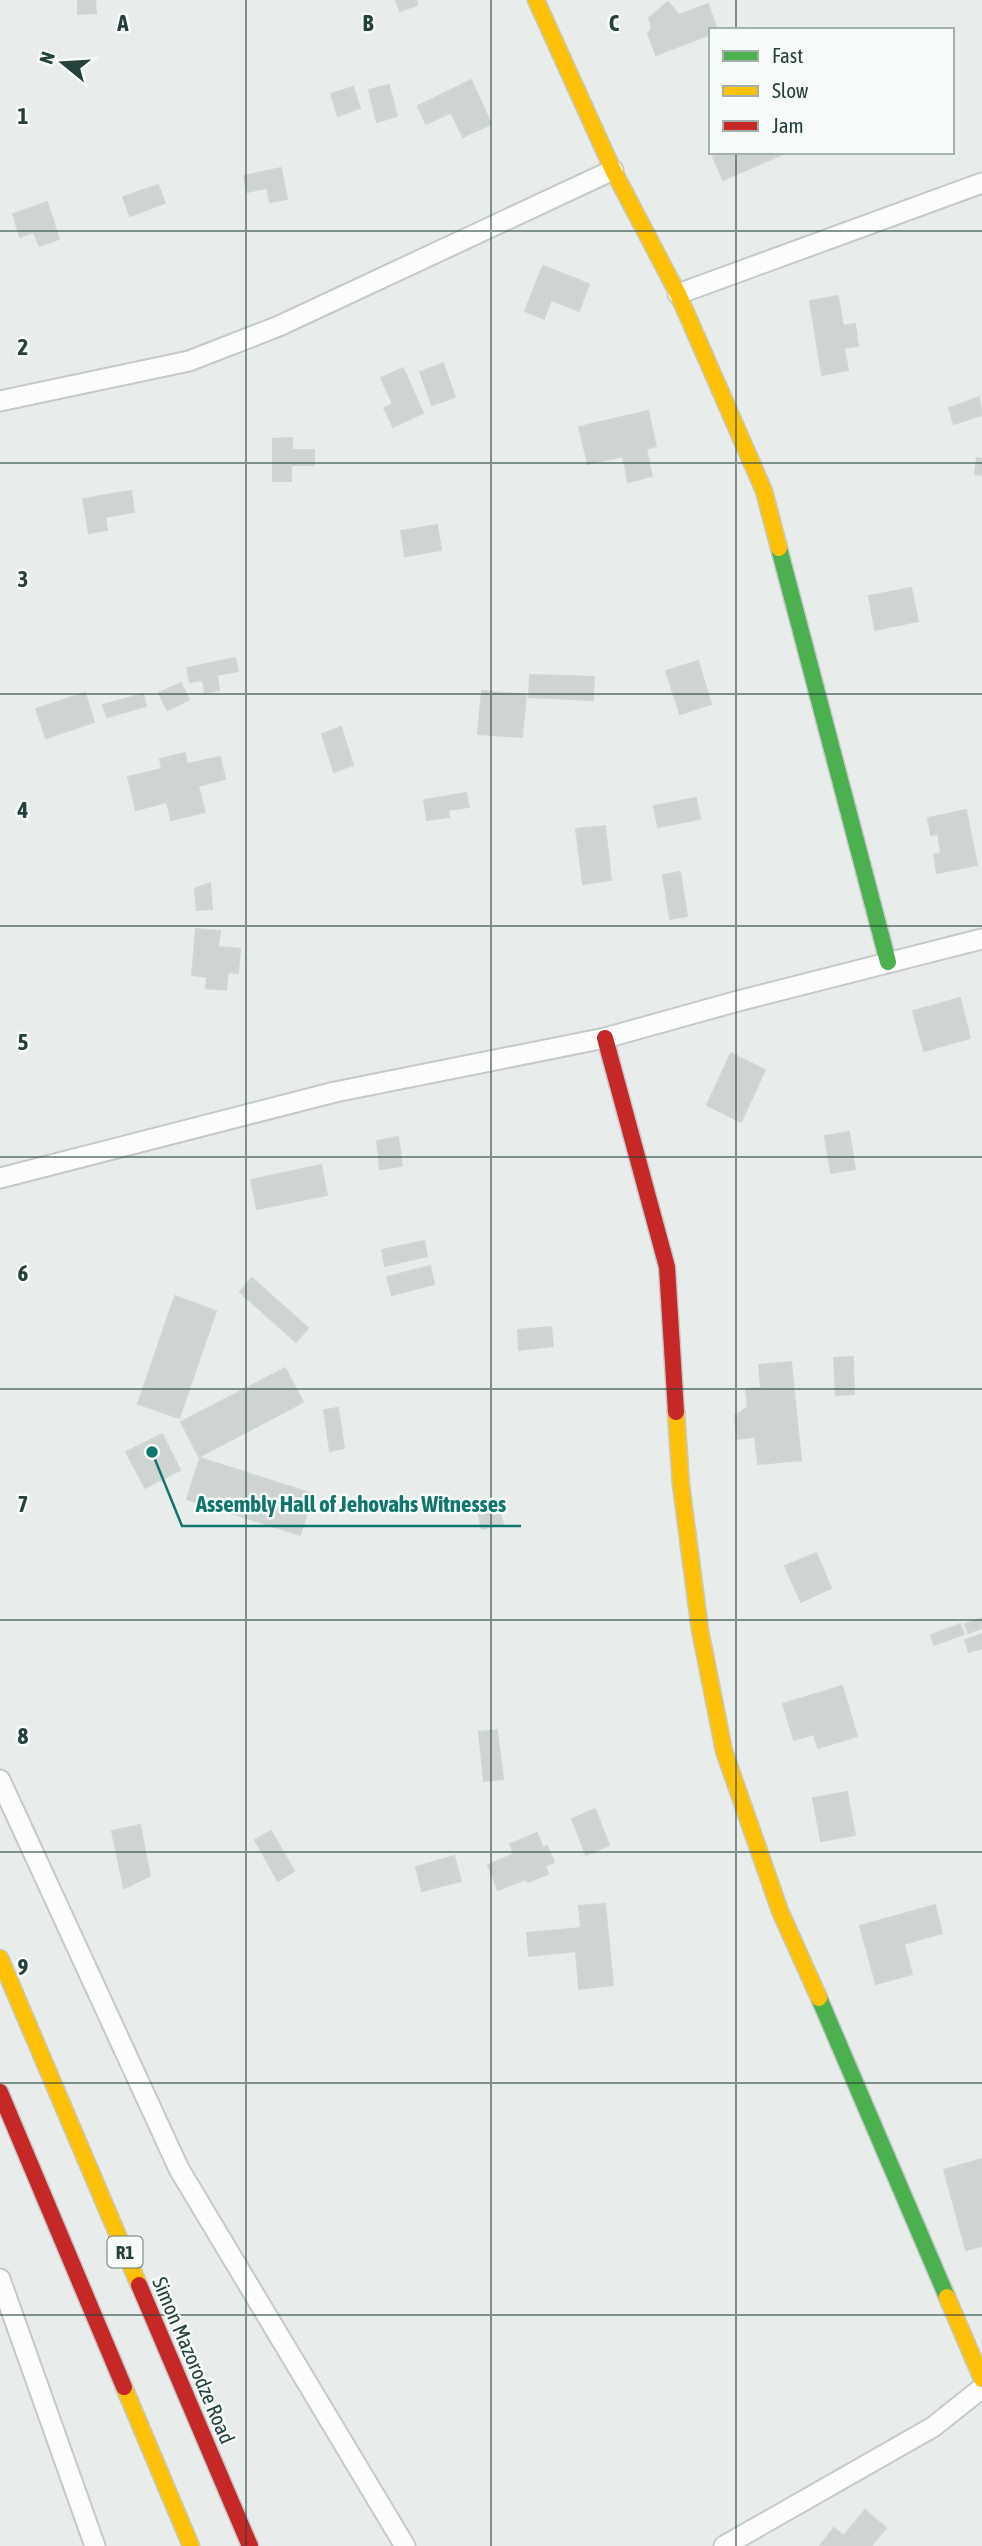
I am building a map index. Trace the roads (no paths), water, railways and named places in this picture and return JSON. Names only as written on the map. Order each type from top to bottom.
[{"type":"main road","points":[[536,0],[613,170],[678,295],[764,491],[888,962]]},
{"type":"main road","points":[[605,1038],[667,1267],[681,1485],[700,1630],[724,1751],[780,1911],[982,2379]]},
{"type":"main road","name":"Simon Mazorodze Road","points":[[0,1958],[250,2546]]},
{"type":"main road","name":"R1","points":[[0,2092],[191,2546]]},
{"type":"street","points":[[0,401],[212,354],[279,326],[613,170]]},
{"type":"street","points":[[678,295],[982,183]]},
{"type":"street","points":[[0,1178],[335,1091],[605,1038],[982,939]]},
{"type":"street","points":[[0,1780],[179,2169],[405,2546]]},
{"type":"street","points":[[0,2279],[95,2546]]},
{"type":"street","points":[[724,2546],[933,2427],[982,2388]]},
{"type":"place","name":"Assembly Hall of Jehovahs Witnesses","points":[[152,1452]]}]
